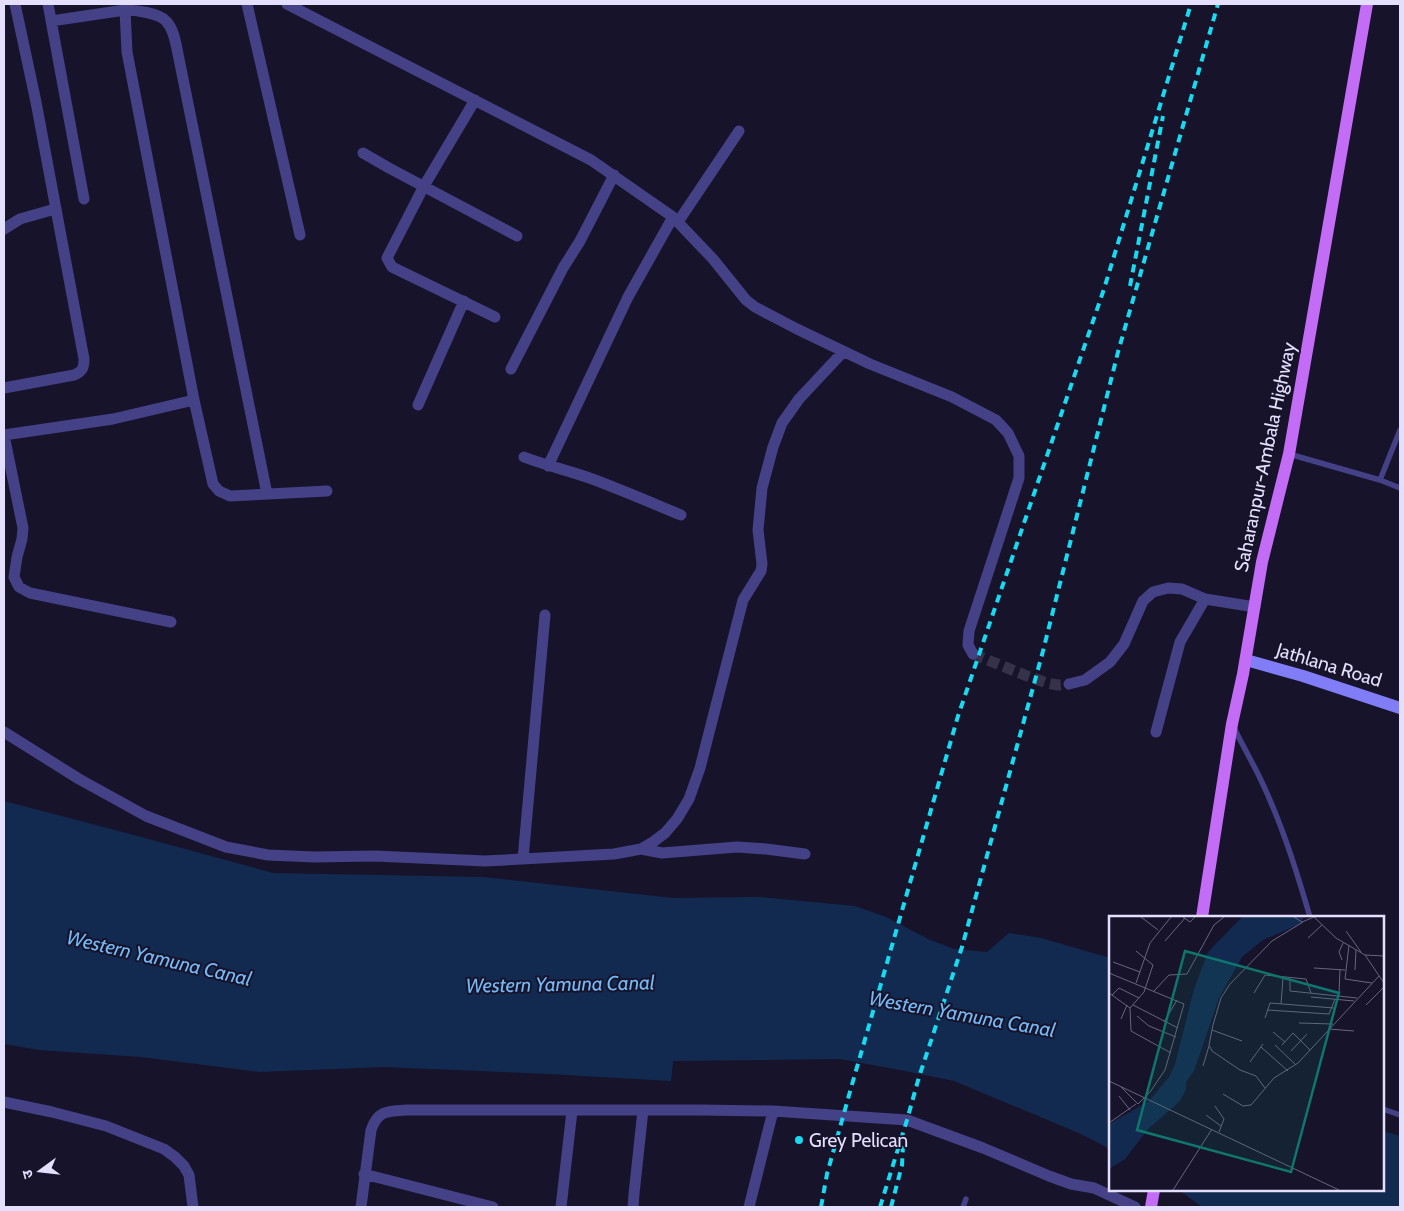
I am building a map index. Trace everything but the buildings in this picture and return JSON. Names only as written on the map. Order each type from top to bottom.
[{"type":"main road","name":"Saharanpur-Ambala Highway","points":[[1202,916],[1232,724],[1246,660],[1262,562],[1289,454],[1367,4]]},
{"type":"main road","points":[[1151,1207],[1154,1191]]},
{"type":"street","points":[[4,388],[74,375],[83,370],[84,366],[36,102],[15,4]]},
{"type":"street","points":[[48,4],[84,199]]},
{"type":"street","points":[[247,4],[300,235]]},
{"type":"street","points":[[287,4],[591,160],[676,220],[714,259],[746,300],[755,307],[797,330],[870,364],[952,397],[996,420],[1008,433],[1018,456],[1020,478],[969,632],[968,645],[973,654]]},
{"type":"street","points":[[125,10],[127,52],[194,400],[211,478],[216,488],[230,496],[327,491]]},
{"type":"street","points":[[51,21],[134,10],[166,21],[173,35],[267,494]]},
{"type":"street","points":[[475,100],[424,186],[388,256],[388,260],[392,267],[495,317]]},
{"type":"street","points":[[548,466],[628,297],[676,220],[739,131]]},
{"type":"street","points":[[363,153],[517,236]]},
{"type":"street","points":[[511,369],[614,175]]},
{"type":"street","points":[[4,229],[20,219],[55,209]]},
{"type":"street","points":[[418,406],[464,301]]},
{"type":"street","points":[[4,732],[79,780],[146,816],[226,847],[268,855],[314,857],[375,856],[484,861],[614,854],[641,849],[665,833],[677,819],[689,799],[700,768],[743,600],[761,571],[762,564],[758,530],[762,488],[773,447],[782,423],[799,399],[844,352]]},
{"type":"street","points":[[171,622],[30,594],[19,587],[14,577],[14,571],[24,528],[4,435],[113,419],[194,400]]},
{"type":"street","points":[[524,457],[594,479],[681,515]]},
{"type":"street","points":[[1070,684],[1085,680],[1110,662],[1124,644],[1143,601],[1153,592],[1168,588],[1182,589],[1204,599],[1254,606]]},
{"type":"street","points":[[1156,732],[1180,642],[1204,599]]},
{"type":"street","points":[[524,859],[545,615]]},
{"type":"street","name":"Jathlana Road","points":[[1246,660],[1312,679],[1400,708]]},
{"type":"street","points":[[641,849],[662,853],[738,847],[805,854]]},
{"type":"street","points":[[4,1102],[106,1126],[164,1149],[175,1156],[184,1166],[189,1176],[193,1207]]},
{"type":"street","points":[[360,1207],[371,1130],[378,1115],[384,1112],[407,1110],[644,1110],[773,1111],[907,1120],[983,1148],[1070,1184],[1094,1188],[1135,1207]]},
{"type":"street","points":[[633,1207],[644,1110]]},
{"type":"street","points":[[561,1207],[572,1111]]},
{"type":"street","points":[[749,1207],[773,1111]]},
{"type":"street","points":[[364,1174],[493,1207]]},
{"type":"lane","points":[[1380,480],[1400,430]]},
{"type":"lane","points":[[1289,454],[1380,480],[1400,488]]},
{"type":"lane","points":[[1232,724],[1259,776],[1275,813],[1310,916]]},
{"type":"lane","points":[[1384,1109],[1400,1115]]},
{"type":"lane","points":[[964,1207],[966,1199]]},
{"type":"water","name":"Western Yamuna Canal","points":[[4,801],[273,873],[483,877],[673,898],[760,897],[855,906],[886,917],[928,939],[954,949],[987,952],[1009,933],[1041,938],[1109,958],[1109,1148],[1081,1134],[954,1081],[840,1059],[673,1061],[671,1081],[383,1067],[259,1072],[141,1057],[39,1050],[4,1044]]},
{"type":"water","points":[[1384,1131],[1400,1136],[1400,1207],[1202,1207],[1180,1191],[1384,1191]]},
{"type":"tunnel","points":[[973,654],[1047,683],[1069,684]]},
{"type":"railway","points":[[821,1207],[827,1174],[958,716],[1104,289],[1191,4]]},
{"type":"railway","points":[[880,1207],[919,1077],[962,947],[1043,651],[1118,352],[1218,4]]},
{"type":"railway","points":[[1130,286],[1163,116]]},
{"type":"railway","points":[[891,1207],[902,1165],[903,1146]]},
{"type":"place","name":"Grey Pelican","points":[[799,1140]]}]
